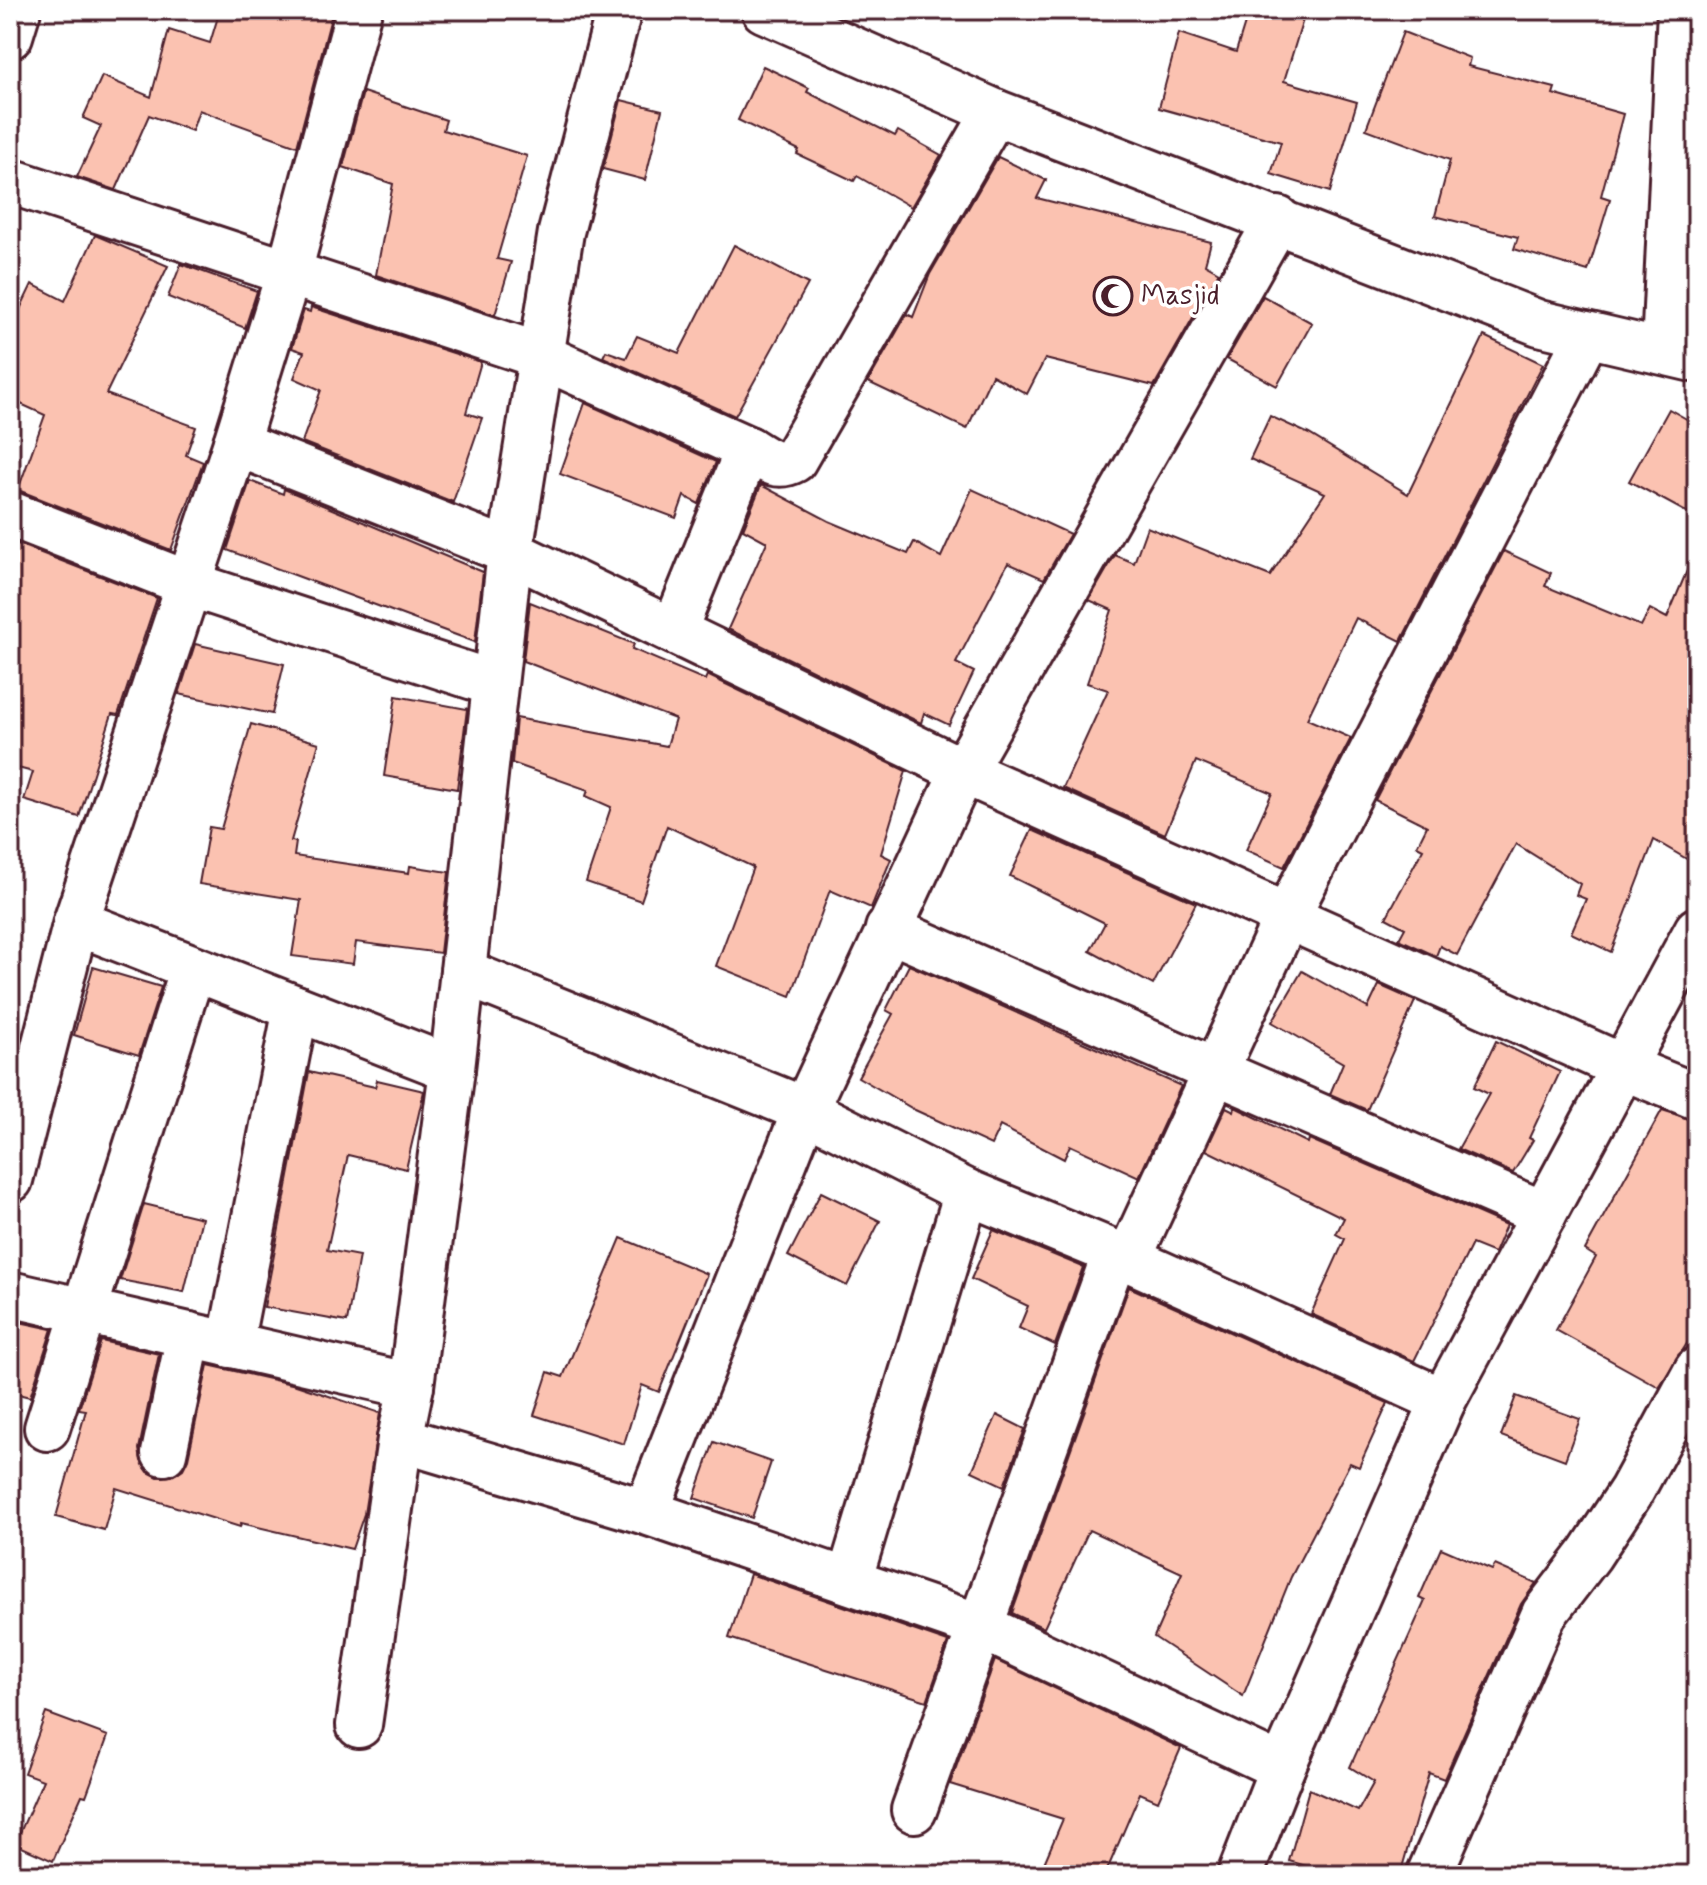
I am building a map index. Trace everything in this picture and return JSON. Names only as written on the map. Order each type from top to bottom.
[{"type":"street","points":[[10,36],[18,10]]},
{"type":"street","points":[[10,1180],[76,922],[236,443],[289,272],[359,10]]},
{"type":"street","points":[[359,1725],[400,1439],[411,1386],[452,1069],[510,552],[561,232],[619,10]]},
{"type":"street","points":[[764,10],[995,112],[1278,219],[1539,323],[1680,355],[1680,10]]},
{"type":"street","points":[[10,181],[541,356],[748,449],[773,464],[794,460],[995,112]]},
{"type":"street","points":[[646,1512],[805,1110],[963,771],[1278,219]]},
{"type":"street","points":[[914,1810],[1122,1256],[1216,1069],[1288,914],[1587,336]]},
{"type":"street","points":[[236,443],[510,552],[963,771],[1288,914],[1623,1067],[1697,1097]]},
{"type":"street","points":[[674,631],[748,449]]},
{"type":"street","points":[[10,514],[189,584],[495,684]]},
{"type":"street","points":[[76,922],[452,1069]]},
{"type":"street","points":[[888,929],[1544,1214]]},
{"type":"street","points":[[1240,1875],[1282,1768],[1443,1401],[1697,930]]},
{"type":"street","points":[[47,1428],[193,968]]},
{"type":"street","points":[[463,972],[805,1110],[967,1192],[1122,1256],[1443,1401]]},
{"type":"street","points":[[164,1453],[209,1340],[296,1008]]},
{"type":"street","points":[[849,1581],[967,1192]]},
{"type":"street","points":[[10,1294],[411,1386]]},
{"type":"street","points":[[1429,1875],[1544,1614],[1590,1554],[1632,1490],[1697,1370]]},
{"type":"street","points":[[400,1439],[646,1512],[982,1627],[1282,1768]]},
{"type":"building","points":[[220,10],[333,10],[297,146],[199,110],[192,131],[149,115],[116,190],[77,177],[101,126],[83,118],[102,76],[151,97],[169,30],[210,43]]},
{"type":"building","points":[[1249,10],[1306,10],[1284,81],[1357,102],[1330,192],[1271,174],[1281,142],[1159,108],[1179,33],[1236,52]]},
{"type":"building","points":[[1403,32],[1470,58],[1468,66],[1555,88],[1553,94],[1623,114],[1601,196],[1610,199],[1588,271],[1514,249],[1518,237],[1435,216],[1450,160],[1366,129]]},
{"type":"building","points":[[763,66],[895,136],[898,131],[941,155],[911,207],[857,176],[854,181],[797,154],[799,150],[738,120]]},
{"type":"building","points":[[363,92],[446,120],[443,130],[527,156],[497,259],[511,262],[495,315],[376,275],[393,184],[343,167]]},
{"type":"building","points":[[621,100],[662,110],[645,180],[603,169]]},
{"type":"building","points":[[998,157],[1046,180],[1037,198],[1211,242],[1205,264],[1219,272],[1154,386],[1045,359],[1027,394],[992,375],[967,429],[868,382],[907,314],[913,317],[930,274]]},
{"type":"building","points":[[95,235],[168,266],[106,394],[196,427],[186,455],[203,462],[171,550],[18,490],[45,415],[10,399],[10,330],[32,284],[65,301]]},
{"type":"building","points":[[734,245],[808,284],[735,416],[603,357],[606,351],[626,358],[637,336],[679,353]]},
{"type":"building","points":[[181,264],[257,291],[245,328],[168,297]]},
{"type":"building","points":[[1263,296],[1312,323],[1277,386],[1227,359]]},
{"type":"building","points":[[311,307],[481,362],[466,413],[482,418],[453,502],[302,442],[321,390],[294,378],[304,352],[292,348],[304,310],[310,312]]},
{"type":"building","points":[[1484,336],[1543,364],[1401,641],[1356,618],[1307,719],[1351,738],[1284,867],[1246,850],[1272,793],[1196,761],[1165,834],[1063,788],[1108,690],[1087,683],[1112,610],[1089,600],[1115,555],[1134,563],[1147,527],[1270,576],[1325,493],[1250,459],[1270,416],[1309,434],[1408,494]]},
{"type":"building","points":[[585,403],[716,462],[699,504],[684,496],[676,518],[560,474]]},
{"type":"building","points":[[1669,409],[1697,425],[1697,518],[1629,481]]},
{"type":"building","points":[[250,481],[283,494],[284,489],[483,572],[475,642],[227,550]]},
{"type":"building","points":[[761,485],[829,521],[908,554],[914,542],[941,557],[972,489],[1070,534],[1044,579],[1008,563],[956,663],[974,672],[949,725],[924,713],[921,723],[728,629],[767,542],[743,529]]},
{"type":"building","points":[[10,541],[157,598],[118,715],[112,714],[79,817],[24,800],[33,772],[10,766]]},
{"type":"building","points":[[1697,547],[1697,865],[1654,840],[1611,952],[1571,933],[1586,899],[1576,895],[1580,884],[1516,844],[1457,955],[1440,946],[1436,956],[1399,939],[1405,928],[1386,918],[1423,849],[1417,846],[1427,826],[1375,800],[1504,551],[1551,573],[1545,586],[1641,626],[1650,609],[1667,618]]},
{"type":"building","points":[[530,602],[634,644],[632,649],[705,680],[707,675],[906,771],[881,854],[891,859],[871,908],[830,890],[791,996],[716,966],[753,867],[667,826],[641,901],[586,882],[611,807],[586,796],[588,790],[512,763],[516,718],[667,746],[675,719],[523,661]]},
{"type":"building","points":[[195,644],[284,664],[272,714],[179,694]]},
{"type":"building","points":[[396,696],[467,709],[457,789],[384,776]]},
{"type":"building","points":[[251,724],[319,743],[291,841],[296,842],[294,856],[409,873],[410,866],[449,872],[440,953],[356,942],[353,964],[292,956],[301,900],[199,884],[209,827],[221,829]]},
{"type":"building","points":[[1032,830],[1196,903],[1153,985],[1090,951],[1105,923],[1010,876]]},
{"type":"building","points":[[909,965],[1181,1086],[1139,1177],[1070,1145],[1064,1159],[1000,1126],[991,1145],[915,1110],[858,1077],[893,1014],[886,1010]]},
{"type":"building","points":[[93,967],[161,987],[139,1055],[74,1035]]},
{"type":"building","points":[[1302,971],[1368,1008],[1379,985],[1415,1001],[1367,1110],[1330,1094],[1343,1063],[1272,1022]]},
{"type":"building","points":[[1496,1041],[1560,1072],[1529,1138],[1533,1140],[1513,1173],[1458,1149],[1489,1094],[1474,1087]]},
{"type":"building","points":[[309,1072],[375,1087],[377,1080],[424,1091],[406,1169],[348,1155],[327,1250],[359,1256],[347,1322],[264,1307]]},
{"type":"building","points":[[1226,1107],[1234,1111],[1235,1107],[1308,1143],[1309,1139],[1506,1225],[1494,1253],[1472,1244],[1414,1361],[1311,1314],[1345,1239],[1336,1234],[1344,1218],[1206,1150]]},
{"type":"building","points":[[1662,1110],[1697,1121],[1697,1328],[1659,1387],[1556,1330],[1596,1257],[1585,1250]]},
{"type":"building","points":[[821,1192],[880,1221],[847,1286],[788,1256]]},
{"type":"building","points":[[144,1204],[202,1218],[184,1292],[120,1280]]},
{"type":"building","points":[[993,1230],[1083,1267],[1055,1345],[1019,1328],[1028,1306],[971,1279]]},
{"type":"building","points":[[621,1238],[707,1274],[659,1392],[642,1385],[624,1444],[534,1415],[548,1372],[563,1377]]},
{"type":"building","points":[[1129,1287],[1388,1403],[1359,1467],[1350,1463],[1291,1577],[1243,1696],[1154,1637],[1182,1573],[1089,1530],[1044,1628],[1012,1613]]},
{"type":"building","points":[[10,1320],[52,1329],[30,1397],[10,1392]]},
{"type":"building","points":[[101,1341],[159,1354],[139,1449],[141,1461],[148,1472],[158,1477],[172,1476],[183,1469],[188,1459],[208,1365],[296,1385],[380,1413],[364,1514],[352,1549],[241,1523],[240,1527],[116,1488],[104,1530],[56,1517],[86,1410],[79,1409]]},
{"type":"building","points":[[1516,1396],[1580,1419],[1565,1460],[1501,1436]]},
{"type":"building","points":[[997,1415],[1025,1429],[1004,1486],[972,1471]]},
{"type":"building","points":[[714,1442],[771,1462],[752,1518],[694,1498]]},
{"type":"building","points":[[1441,1548],[1492,1570],[1495,1565],[1536,1583],[1521,1604],[1444,1779],[1429,1773],[1400,1875],[1337,1875],[1289,1861],[1309,1789],[1358,1811],[1374,1782],[1350,1767],[1425,1601],[1419,1598]]},
{"type":"building","points":[[750,1574],[948,1642],[927,1701],[729,1638]]},
{"type":"building","points":[[995,1660],[1181,1748],[1158,1801],[1140,1793],[1105,1875],[1039,1875],[1063,1819],[950,1784]]},
{"type":"building","points":[[46,1713],[108,1736],[86,1796],[82,1795],[53,1861],[15,1844],[43,1780],[24,1773]]},
{"type":"place","name":"Masjid","points":[[1113,296]]}]
